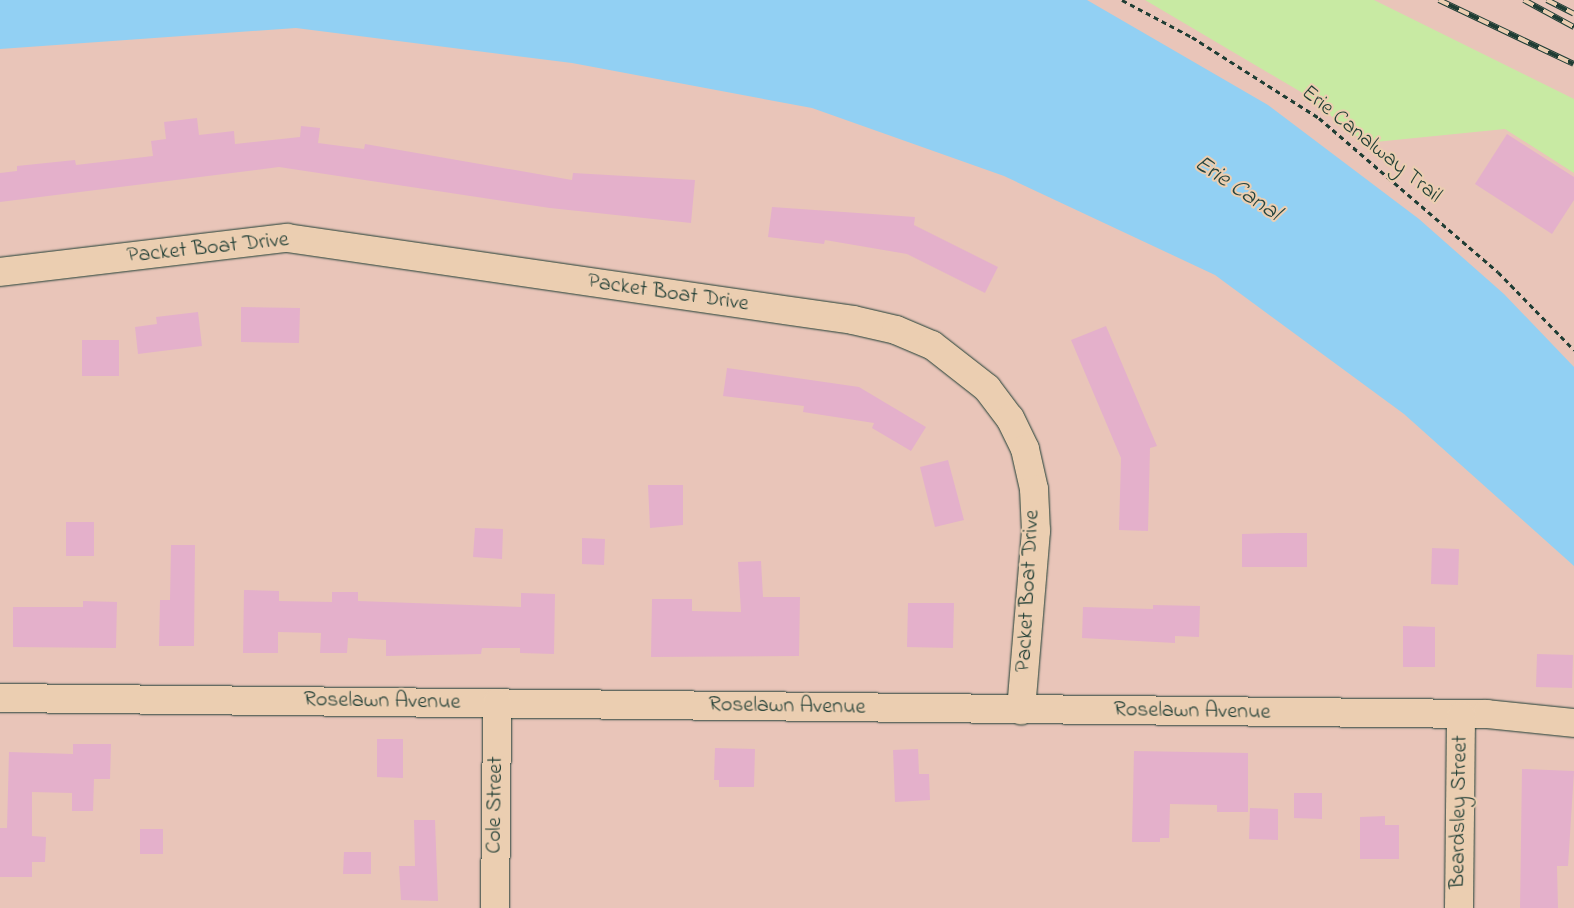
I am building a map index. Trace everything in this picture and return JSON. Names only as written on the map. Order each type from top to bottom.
[{"type":"street","name":"Packet Boat Drive","points":[[0,272],[287,238],[853,320],[896,330],[932,345],[987,388],[1010,418],[1025,449],[1034,489],[1036,531],[1021,710]]},
{"type":"street","name":"Roselawn Avenue","points":[[0,698],[1462,716],[1511,715],[1574,723]]},
{"type":"street","name":"Cole Street","points":[[495,908],[497,703]]},
{"type":"street","name":"Beardsley Street","points":[[1459,908],[1462,716]]},
{"type":"path","name":"Erie Canalway Trail","points":[[1122,0],[1192,38],[1319,118],[1498,272],[1574,350]]},
{"type":"green space","points":[[1145,0],[1374,0],[1574,99],[1574,173],[1505,129],[1365,143],[1301,92]]},
{"type":"water","name":"Erie Canal","points":[[0,0],[1087,0],[1268,105],[1419,219],[1504,294],[1574,367],[1574,566],[1404,414],[1215,275],[1004,176],[812,108],[572,63],[296,28],[0,49]]},
{"type":"building","points":[[197,118],[199,135],[234,131],[235,144],[300,137],[301,126],[320,128],[318,143],[364,149],[365,144],[572,180],[573,173],[695,180],[691,223],[550,208],[279,167],[0,202],[0,173],[17,171],[17,166],[75,160],[76,165],[153,156],[151,141],[166,139],[164,122]]},
{"type":"building","points":[[1507,134],[1574,177],[1574,200],[1552,234],[1475,184]]},
{"type":"building","points":[[772,207],[915,217],[914,225],[998,267],[985,293],[907,254],[825,240],[824,244],[768,237]]},
{"type":"building","points":[[241,307],[300,308],[299,343],[241,342]]},
{"type":"building","points":[[198,312],[202,346],[138,354],[135,327],[157,324],[156,317]]},
{"type":"building","points":[[1106,326],[1157,446],[1150,448],[1148,531],[1119,530],[1121,458],[1071,340]]},
{"type":"building","points":[[82,340],[119,340],[119,376],[82,376]]},
{"type":"building","points":[[727,368],[859,387],[926,427],[911,451],[872,428],[874,423],[803,412],[804,406],[723,396]]},
{"type":"building","points":[[948,460],[964,520],[935,527],[920,467]]},
{"type":"building","points":[[648,485],[683,485],[683,525],[650,528]]},
{"type":"building","points":[[66,522],[94,522],[94,556],[66,556]]},
{"type":"building","points":[[475,528],[503,529],[502,559],[473,557]]},
{"type":"building","points":[[1307,533],[1307,567],[1242,567],[1242,534]]},
{"type":"building","points":[[582,538],[605,539],[604,565],[582,564]]},
{"type":"building","points":[[171,545],[195,545],[194,646],[159,646],[160,600],[170,600]]},
{"type":"building","points":[[1432,548],[1459,549],[1458,585],[1431,584]]},
{"type":"building","points":[[761,561],[763,597],[800,597],[799,656],[651,657],[652,599],[692,599],[692,611],[741,612],[738,562]]},
{"type":"building","points":[[244,590],[279,591],[279,601],[332,602],[332,592],[358,592],[358,601],[521,607],[521,593],[555,594],[554,654],[520,653],[520,648],[482,648],[481,654],[386,656],[386,640],[348,638],[347,653],[320,653],[321,633],[278,632],[278,653],[243,653]]},
{"type":"building","points":[[83,601],[117,602],[116,648],[13,647],[13,607],[83,607]]},
{"type":"building","points":[[908,603],[954,603],[953,648],[907,647]]},
{"type":"building","points":[[1153,605],[1200,606],[1199,637],[1175,636],[1175,643],[1082,638],[1083,607],[1153,609]]},
{"type":"building","points":[[1403,626],[1435,627],[1435,667],[1403,667]]},
{"type":"building","points":[[1537,654],[1573,655],[1572,688],[1536,687]]},
{"type":"building","points":[[377,739],[403,739],[403,778],[377,777]]},
{"type":"building","points":[[73,744],[111,744],[110,779],[94,779],[93,811],[72,811],[72,793],[32,792],[32,836],[46,837],[45,862],[32,862],[32,877],[0,877],[0,828],[7,828],[9,752],[73,754]]},
{"type":"building","points":[[715,748],[755,749],[754,787],[719,787],[719,780],[714,780]]},
{"type":"building","points":[[918,749],[919,774],[929,774],[930,800],[895,802],[893,750]]},
{"type":"building","points":[[1134,751],[1248,753],[1248,812],[1217,812],[1217,805],[1170,804],[1169,838],[1160,838],[1160,842],[1132,842]]},
{"type":"building","points":[[1522,769],[1574,771],[1568,866],[1557,866],[1558,908],[1520,908]]},
{"type":"building","points":[[1294,793],[1322,793],[1322,819],[1294,818]]},
{"type":"building","points":[[1250,808],[1278,809],[1278,840],[1249,839]]},
{"type":"building","points":[[1385,816],[1385,825],[1399,825],[1399,859],[1360,859],[1360,817]]},
{"type":"building","points":[[414,820],[435,820],[438,901],[401,900],[399,866],[415,866]]},
{"type":"building","points":[[140,829],[163,829],[163,854],[140,854]]},
{"type":"building","points":[[344,852],[371,852],[371,874],[343,874]]},
{"type":"railway","points":[[1439,0],[1574,64]]},
{"type":"railway","points":[[1524,0],[1574,27]]},
{"type":"railway","points":[[1547,0],[1574,14]]}]
